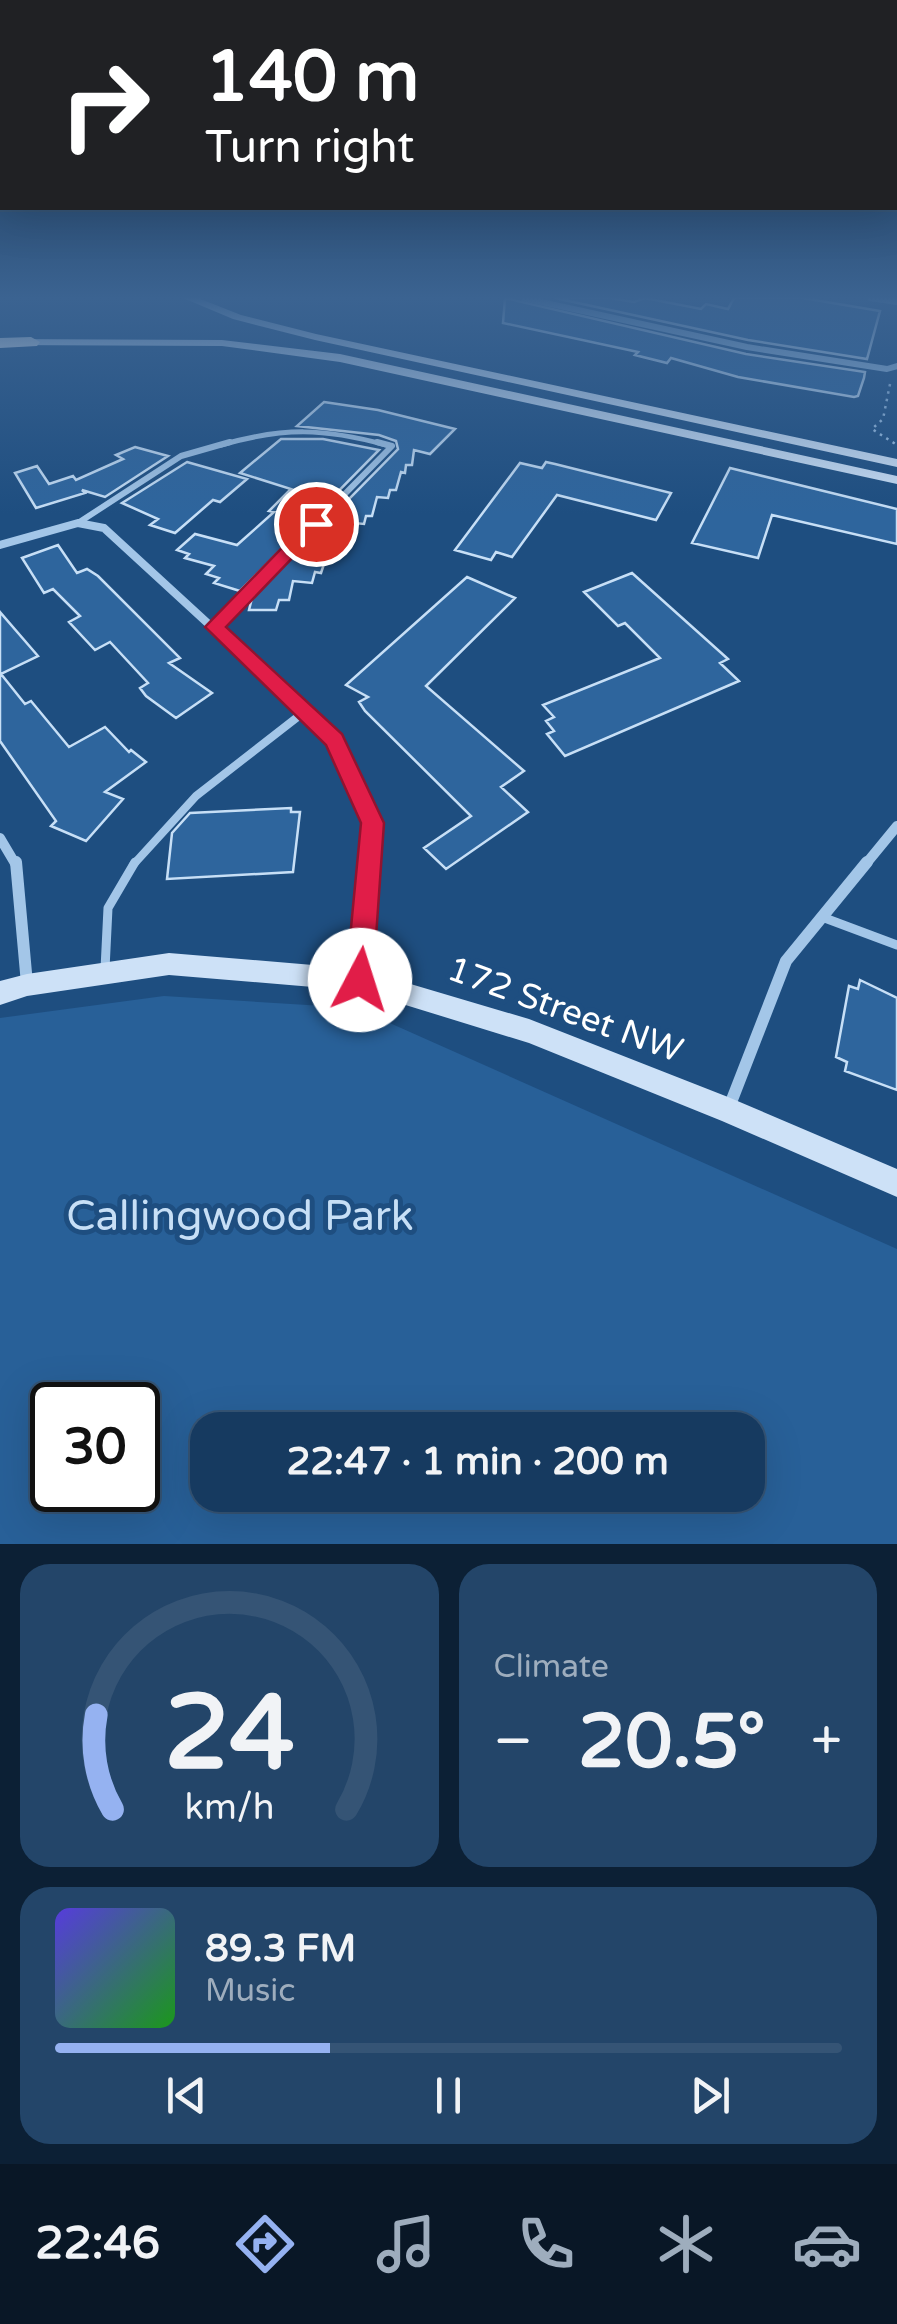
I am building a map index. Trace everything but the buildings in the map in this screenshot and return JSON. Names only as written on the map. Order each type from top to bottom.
[{"type":"main road","points":[[395,370],[897,480]]},
{"type":"main road","points":[[470,370],[897,463]]},
{"type":"main road","name":"172 Street NW","points":[[0,993],[27,985],[169,964],[360,980],[528,1032],[728,1110],[897,1183]]},
{"type":"street","points":[[0,545],[78,522],[104,528],[334,740],[372,823],[360,980]]},
{"type":"street","points":[[728,1110],[786,961],[897,826]]},
{"type":"street","points":[[0,838],[16,860],[27,985]]},
{"type":"lane","points":[[78,522],[180,456],[269,431],[340,432],[392,446],[214,627]]},
{"type":"lane","points":[[104,974],[105,920],[111,900],[128,874],[182,809],[264,737],[304,712]]},
{"type":"lane","points":[[822,917],[897,945]]},
{"type":"path","points":[[887,370],[890,382],[882,418],[872,429],[897,444]]},
{"type":"green space","name":"Callingwood Park","points":[[164,996],[356,1008],[897,1249],[897,1544],[0,1544],[0,1018]]},
{"type":"route","points":[[316,524],[214,627],[334,740],[372,823],[360,980]]}]
